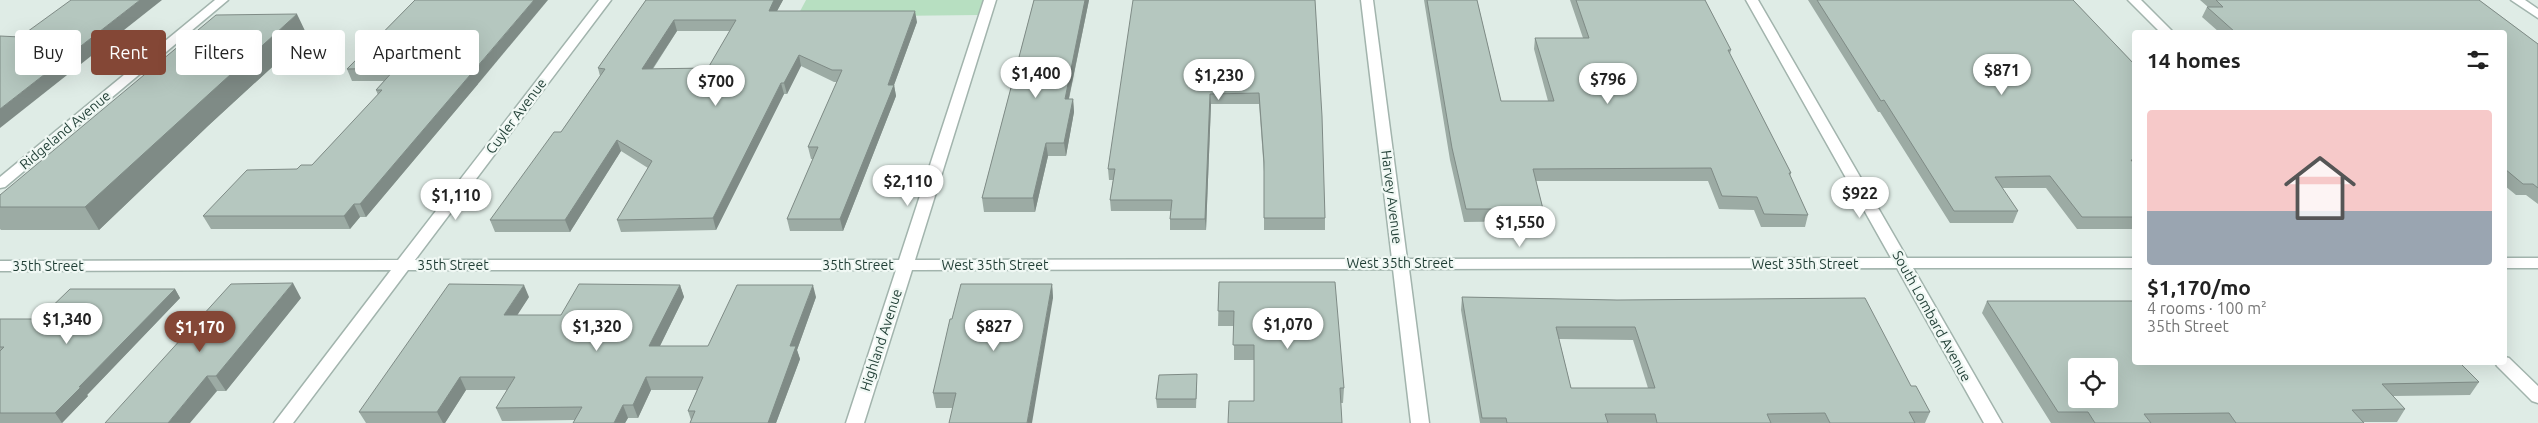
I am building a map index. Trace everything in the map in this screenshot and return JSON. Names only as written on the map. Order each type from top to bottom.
[{"type":"street","name":"Ridgeland Avenue","points":[[0,184],[222,0]]},
{"type":"street","name":"Cuyler Avenue","points":[[283,423],[605,0]]},
{"type":"street","name":"Highland Avenue","points":[[855,423],[990,0]]},
{"type":"street","name":"Harvey Avenue","points":[[1367,0],[1420,423]]},
{"type":"street","name":"South Lombard Avenue","points":[[1752,0],[1993,423]]},
{"type":"street","points":[[2134,0],[2165,30]]},
{"type":"street","points":[[2517,0],[2538,14]]},
{"type":"street","name":"West 35th Street","points":[[905,265],[2132,263]]},
{"type":"street","points":[[2507,263],[2538,263]]},
{"type":"street","name":"35th Street","points":[[0,266],[905,265]]},
{"type":"street","points":[[2506,365],[2538,396]]},
{"type":"green space","points":[[806,0],[985,0],[980,15],[797,17]]},
{"type":"building","points":[[71,0],[140,0],[101,30],[91,30],[91,38],[81,46],[81,30],[30,30]]},
{"type":"building","points":[[415,0],[534,0],[479,64],[479,30],[385,30]]},
{"type":"building","points":[[646,0],[774,0],[769,11],[915,11],[888,85],[894,85],[840,219],[787,219],[818,147],[808,147],[842,70],[832,70],[799,55],[784,83],[781,83],[713,218],[617,220],[652,161],[617,140],[565,220],[490,220],[554,132],[561,132],[605,69],[598,68]],"holes":[[[674,20],[736,20],[708,68],[642,69]]]},
{"type":"building","points":[[1034,0],[1085,0],[1065,99],[1073,99],[1064,143],[1046,143],[1033,198],[982,198]]},
{"type":"building","points":[[1133,0],[1315,0],[1322,116],[1325,218],[1264,218],[1264,162],[1259,93],[1210,94],[1205,219],[1170,219],[1172,200],[1110,200],[1115,169],[1108,169]]},
{"type":"building","points":[[1427,0],[1477,0],[1501,101],[1554,101],[1535,38],[1589,38],[1576,0],[1705,0],[1731,50],[1728,50],[1791,173],[1789,173],[1808,215],[1764,214],[1757,197],[1722,196],[1711,168],[1533,169],[1543,209],[1466,209],[1452,148]]},
{"type":"building","points":[[1817,0],[2073,0],[2132,62],[2132,217],[2082,217],[2050,176],[1995,177],[2018,211],[1954,211],[1884,100],[1881,101]]},
{"type":"building","points":[[2216,0],[2479,0],[2538,44],[2538,188],[2533,184],[2523,184],[2507,171],[2507,30],[2233,30],[2207,7],[2223,7]]},
{"type":"building","points":[[297,14],[279,30],[272,30],[272,37],[262,46],[262,30],[198,30],[216,15]]},
{"type":"building","points":[[0,36],[15,37],[15,75],[44,75],[0,109]]},
{"type":"building","points":[[176,48],[176,75],[230,75],[85,207],[0,207],[0,195],[144,75],[166,75],[166,57]]},
{"type":"building","points":[[355,61],[355,69],[347,69]]},
{"type":"building","points":[[390,75],[470,75],[360,204],[354,204],[344,216],[203,216],[247,170],[297,169],[301,165],[312,165],[382,90],[376,90]]},
{"type":"building","points":[[1219,282],[1335,282],[1344,388],[1340,388],[1342,423],[1228,423],[1229,401],[1254,401],[1254,345],[1233,345],[1234,311],[1218,311]]},
{"type":"building","points":[[293,283],[216,376],[207,376],[168,423],[105,423],[231,284]]},
{"type":"building","points":[[449,284],[524,285],[504,315],[561,315],[579,284],[680,285],[649,346],[708,346],[737,285],[813,285],[790,346],[796,346],[768,423],[690,423],[695,411],[688,411],[703,377],[646,377],[633,405],[623,405],[614,423],[573,423],[582,407],[496,408],[515,377],[460,377],[437,412],[359,412]]},
{"type":"building","points":[[961,284],[1052,284],[1027,423],[949,423],[956,393],[933,393],[950,319],[952,319]]},
{"type":"building","points":[[70,289],[175,289],[55,413],[0,413],[0,351],[4,347],[0,347],[0,319],[39,319]]},
{"type":"building","points":[[1462,297],[1617,300],[1865,298],[1911,386],[1916,386],[1930,412],[1909,412],[1915,423],[1830,423],[1825,413],[1767,414],[1771,423],[1657,423],[1655,414],[1605,414],[1608,423],[1507,423],[1506,418],[1482,418]],"holes":[[[1556,327],[1635,327],[1655,388],[1571,388]]]},
{"type":"building","points":[[1987,301],[2132,301],[2132,365],[2462,365],[2479,382],[2382,384],[2405,409],[2352,410],[2364,423],[2236,423],[2229,413],[2144,414],[2151,423],[2095,423],[2088,412],[2058,412]]},
{"type":"building","points":[[1197,374],[1196,399],[1156,399],[1159,375]]}]
